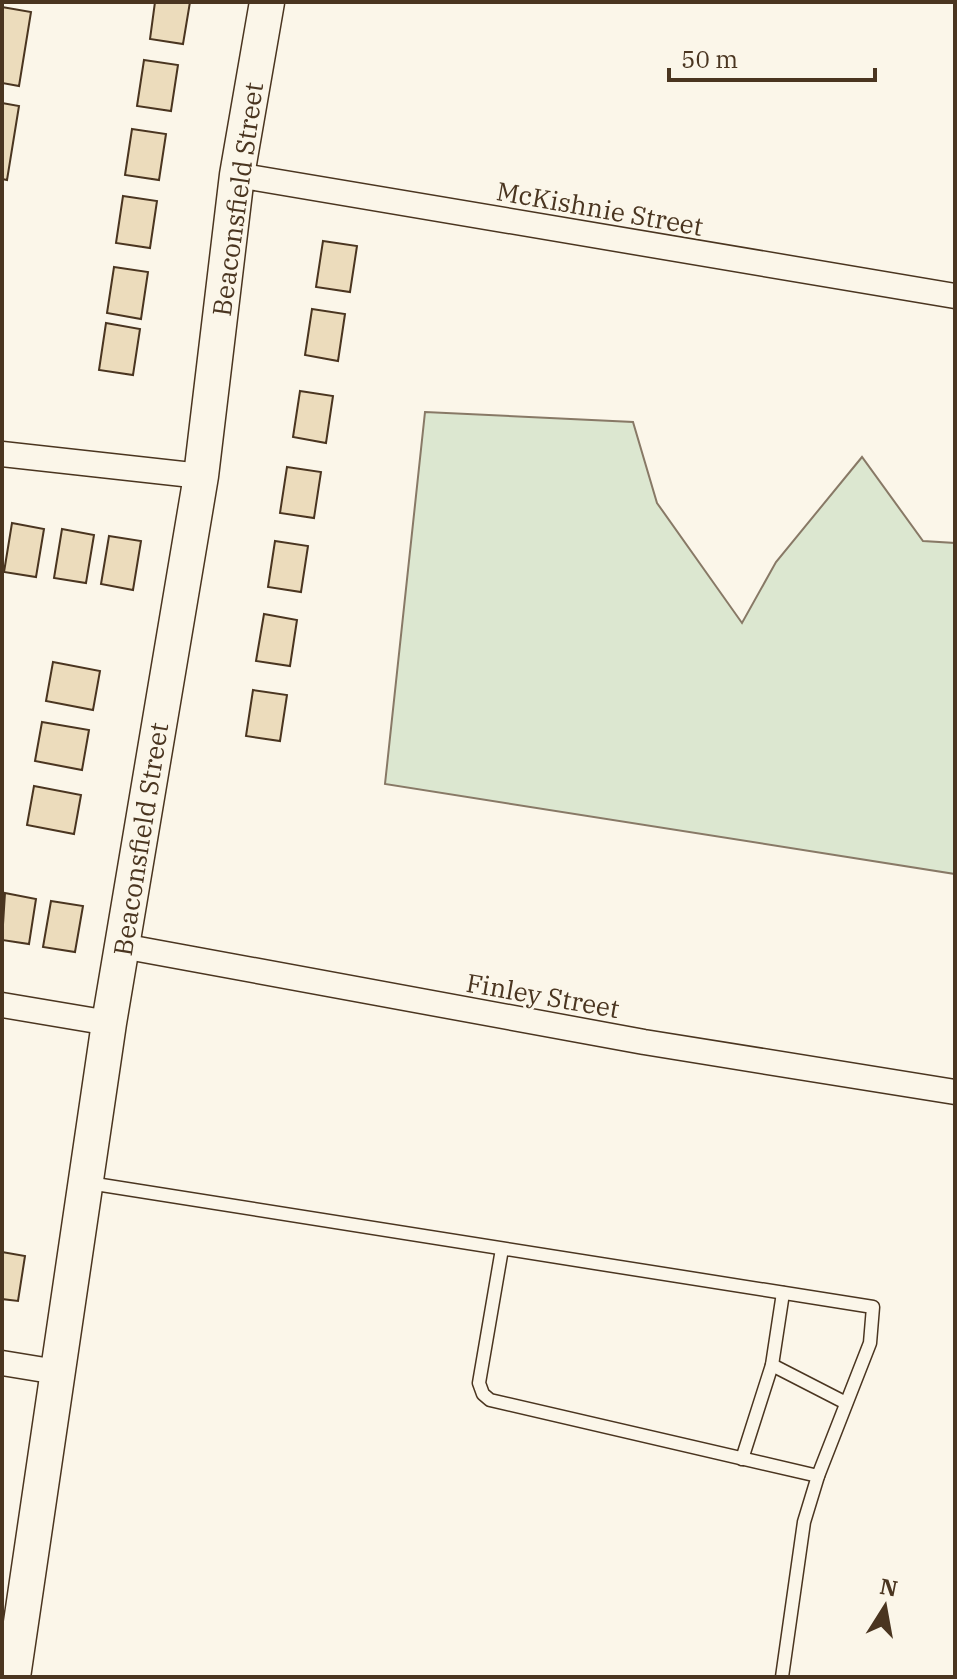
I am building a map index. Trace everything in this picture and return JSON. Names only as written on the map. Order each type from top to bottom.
[{"type":"street","name":"Beaconsfield Street","points":[[13,1677],[109,1023],[201,476],[237,175],[267,2]]},
{"type":"street","name":"McKishnie Street","points":[[237,175],[955,296]]},
{"type":"street","points":[[2,454],[201,476]]},
{"type":"street","name":"Finley Street","points":[[122,946],[644,1042],[955,1092]]},
{"type":"street","points":[[2,1005],[109,1023]]},
{"type":"street","points":[[2,1363],[57,1372]]},
{"type":"lane","points":[[86,1183],[873,1307],[870,1343],[818,1476],[804,1522],[782,1677]]},
{"type":"lane","points":[[502,1249],[479,1383],[483,1394],[490,1400],[818,1476]]},
{"type":"lane","points":[[742,1459],[772,1365],[783,1293]]},
{"type":"lane","points":[[772,1365],[846,1403]]},
{"type":"green space","points":[[425,412],[633,422],[657,503],[742,623],[776,562],[862,457],[923,541],[955,543],[955,874],[385,784]]},
{"type":"building","points":[[155,2],[190,2],[183,44],[150,39]]},
{"type":"building","points":[[2,7],[31,12],[19,86],[2,83]]},
{"type":"building","points":[[144,60],[178,65],[171,111],[137,106]]},
{"type":"building","points":[[2,103],[19,106],[7,180],[2,179]]},
{"type":"building","points":[[132,129],[166,134],[159,180],[125,175]]},
{"type":"building","points":[[123,196],[157,201],[150,248],[116,243]]},
{"type":"building","points":[[323,241],[357,246],[350,292],[316,287]]},
{"type":"building","points":[[114,267],[148,272],[141,319],[107,313]]},
{"type":"building","points":[[312,309],[345,314],[338,361],[305,355]]},
{"type":"building","points":[[106,323],[140,329],[133,375],[99,370]]},
{"type":"building","points":[[300,391],[333,396],[326,443],[293,437]]},
{"type":"building","points":[[287,467],[321,472],[314,518],[280,513]]},
{"type":"building","points":[[12,523],[44,529],[36,577],[4,572]]},
{"type":"building","points":[[62,529],[94,535],[86,583],[54,578]]},
{"type":"building","points":[[109,536],[141,541],[133,590],[101,584]]},
{"type":"building","points":[[275,541],[308,546],[301,592],[268,587]]},
{"type":"building","points":[[264,614],[297,620],[290,666],[256,661]]},
{"type":"building","points":[[53,662],[100,671],[93,710],[46,701]]},
{"type":"building","points":[[253,690],[287,695],[280,741],[246,736]]},
{"type":"building","points":[[42,722],[89,730],[82,770],[35,761]]},
{"type":"building","points":[[34,786],[81,795],[74,834],[27,825]]},
{"type":"building","points":[[5,893],[36,899],[29,944],[2,940]]},
{"type":"building","points":[[51,901],[83,906],[75,952],[43,947]]},
{"type":"building","points":[[2,1252],[25,1256],[18,1301],[2,1299]]}]
